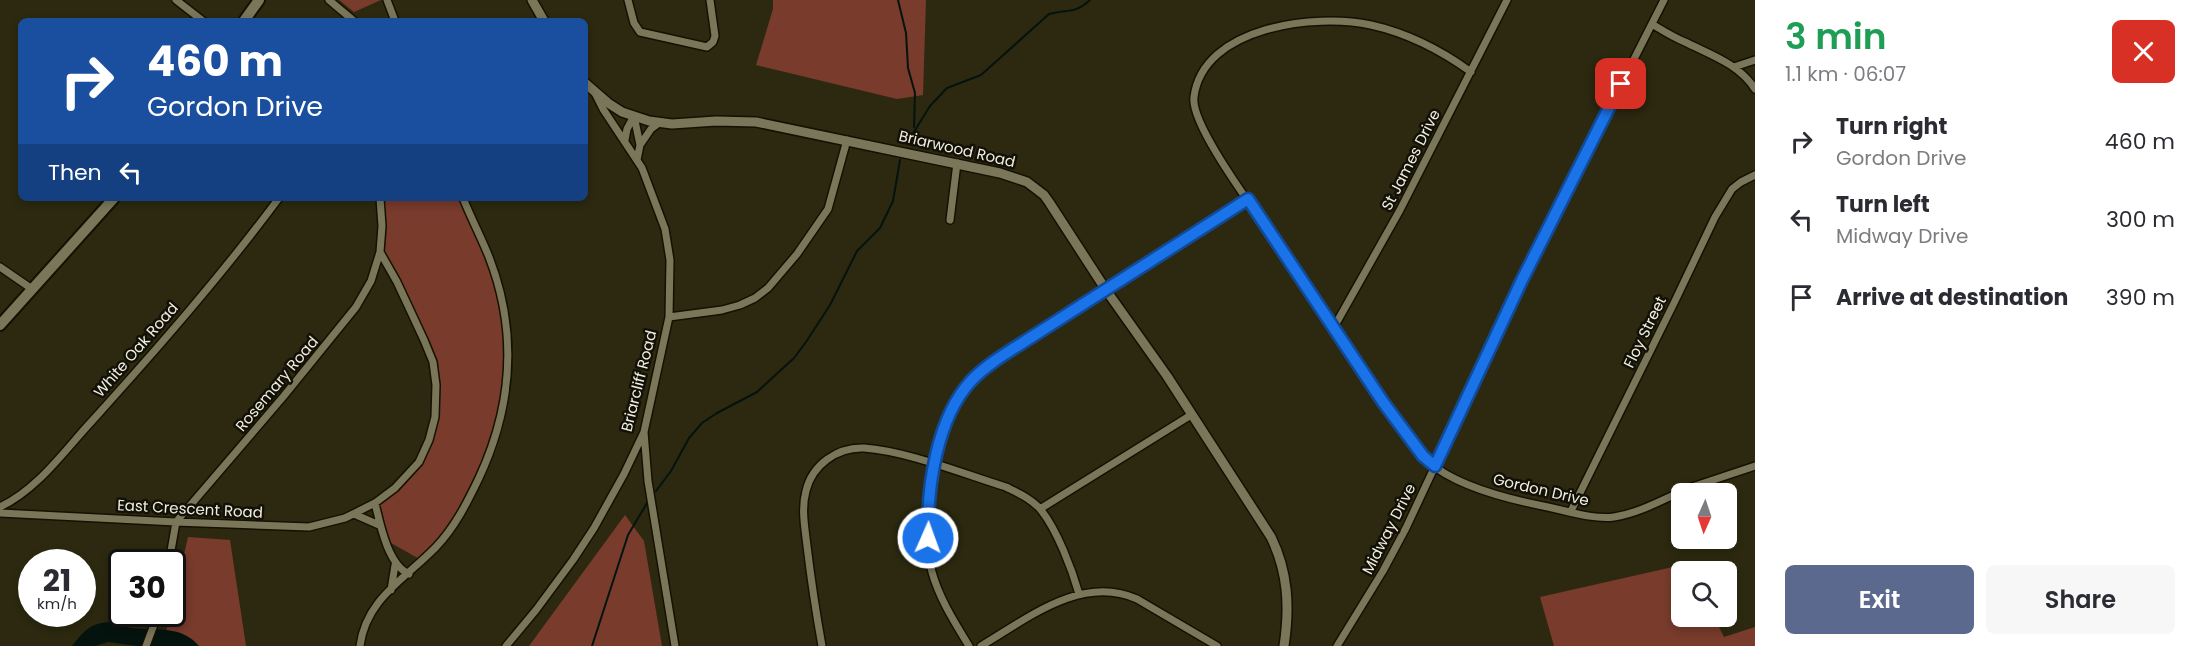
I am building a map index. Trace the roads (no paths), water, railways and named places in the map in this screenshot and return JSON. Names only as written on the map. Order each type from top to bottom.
[{"type":"main road","points":[[246,18],[260,0]]},
{"type":"main road","points":[[0,325],[111,201]]},
{"type":"street","points":[[176,0],[199,18]]},
{"type":"street","points":[[329,0],[350,18]]},
{"type":"street","points":[[387,0],[394,18]]},
{"type":"street","points":[[532,0],[542,18]]},
{"type":"street","points":[[628,0],[634,23],[640,32],[704,47],[710,46],[716,36],[710,0]]},
{"type":"street","name":"St James Drive","points":[[1333,329],[1400,210],[1507,0]]},
{"type":"street","name":"Midway Drive","points":[[1337,646],[1383,571],[1522,280],[1664,0]]},
{"type":"street","name":"Gordon Drive","points":[[1471,72],[1424,44],[1381,28],[1356,23],[1324,22],[1283,26],[1256,32],[1225,48],[1209,65],[1195,92],[1194,104],[1197,117],[1208,138],[1333,329],[1423,456],[1435,466],[1504,497],[1604,517],[1618,516],[1755,466]]},
{"type":"street","points":[[1652,24],[1734,67],[1755,89]]},
{"type":"street","points":[[1734,67],[1755,60]]},
{"type":"street","name":"Briarcliff Road","points":[[506,646],[536,610],[594,528],[620,483],[644,432],[669,317],[671,279],[665,229],[642,168],[596,95],[588,86]]},
{"type":"street","name":"Briarwood Road","points":[[596,95],[634,117],[659,123],[756,122],[1019,178],[1044,195],[1262,521],[1279,553],[1287,590],[1288,609],[1284,646]]},
{"type":"street","points":[[625,140],[627,129],[634,117]]},
{"type":"street","points":[[634,117],[640,145]]},
{"type":"street","points":[[637,160],[640,145],[651,129],[659,123]]},
{"type":"street","points":[[669,317],[722,310],[740,305],[755,298],[768,288],[797,254],[828,209],[847,140]]},
{"type":"street","points":[[950,220],[957,163]]},
{"type":"street","name":"Floy Street","points":[[1571,511],[1724,201],[1736,185],[1755,175]]},
{"type":"street","points":[[969,646],[940,593],[930,562],[928,525],[935,465],[945,424],[969,382],[1006,354],[1248,199]]},
{"type":"street","name":"White Oak Road","points":[[0,507],[20,496],[37,481],[155,350],[245,244],[277,201]]},
{"type":"street","name":"Rosemary Road","points":[[176,522],[253,434],[356,307],[371,281],[380,252],[382,225],[380,201]]},
{"type":"street","points":[[360,646],[364,627],[379,600],[437,546],[451,530],[462,511],[490,450],[507,388],[509,351],[506,321],[489,257],[464,201]]},
{"type":"street","name":"East Crescent Road","points":[[0,513],[309,526],[354,514],[375,503],[395,488],[419,462],[431,434],[436,405],[433,362],[397,282],[380,252]]},
{"type":"street","points":[[0,267],[32,289]]},
{"type":"street","points":[[1040,509],[1191,415]]},
{"type":"street","points":[[644,432],[648,481],[675,646]]},
{"type":"street","points":[[822,646],[804,517],[806,490],[813,473],[827,459],[856,449],[880,451],[935,465],[1006,487],[1018,493],[1040,509],[1064,552],[1079,594]]},
{"type":"street","points":[[375,503],[379,525],[395,565],[391,590]]},
{"type":"street","points":[[354,514],[379,525]]},
{"type":"street","points":[[171,549],[176,522]]},
{"type":"street","points":[[395,565],[409,574]]},
{"type":"street","points":[[981,646],[1052,604],[1079,594],[1101,591],[1124,593],[1149,605],[1218,646]]},
{"type":"street","points":[[146,646],[153,627]]},
{"type":"waterway","points":[[898,0],[906,33],[908,68],[915,93],[914,127]]},
{"type":"waterway","points":[[907,143],[930,106],[947,88],[981,75],[1049,14],[1075,9],[1090,0]]},
{"type":"waterway","points":[[656,491],[671,471],[689,438],[702,423],[757,392],[794,358],[806,342],[830,305],[857,251],[880,228],[893,201],[900,160]]},
{"type":"waterway","points":[[592,646],[628,535],[647,503]]}]
